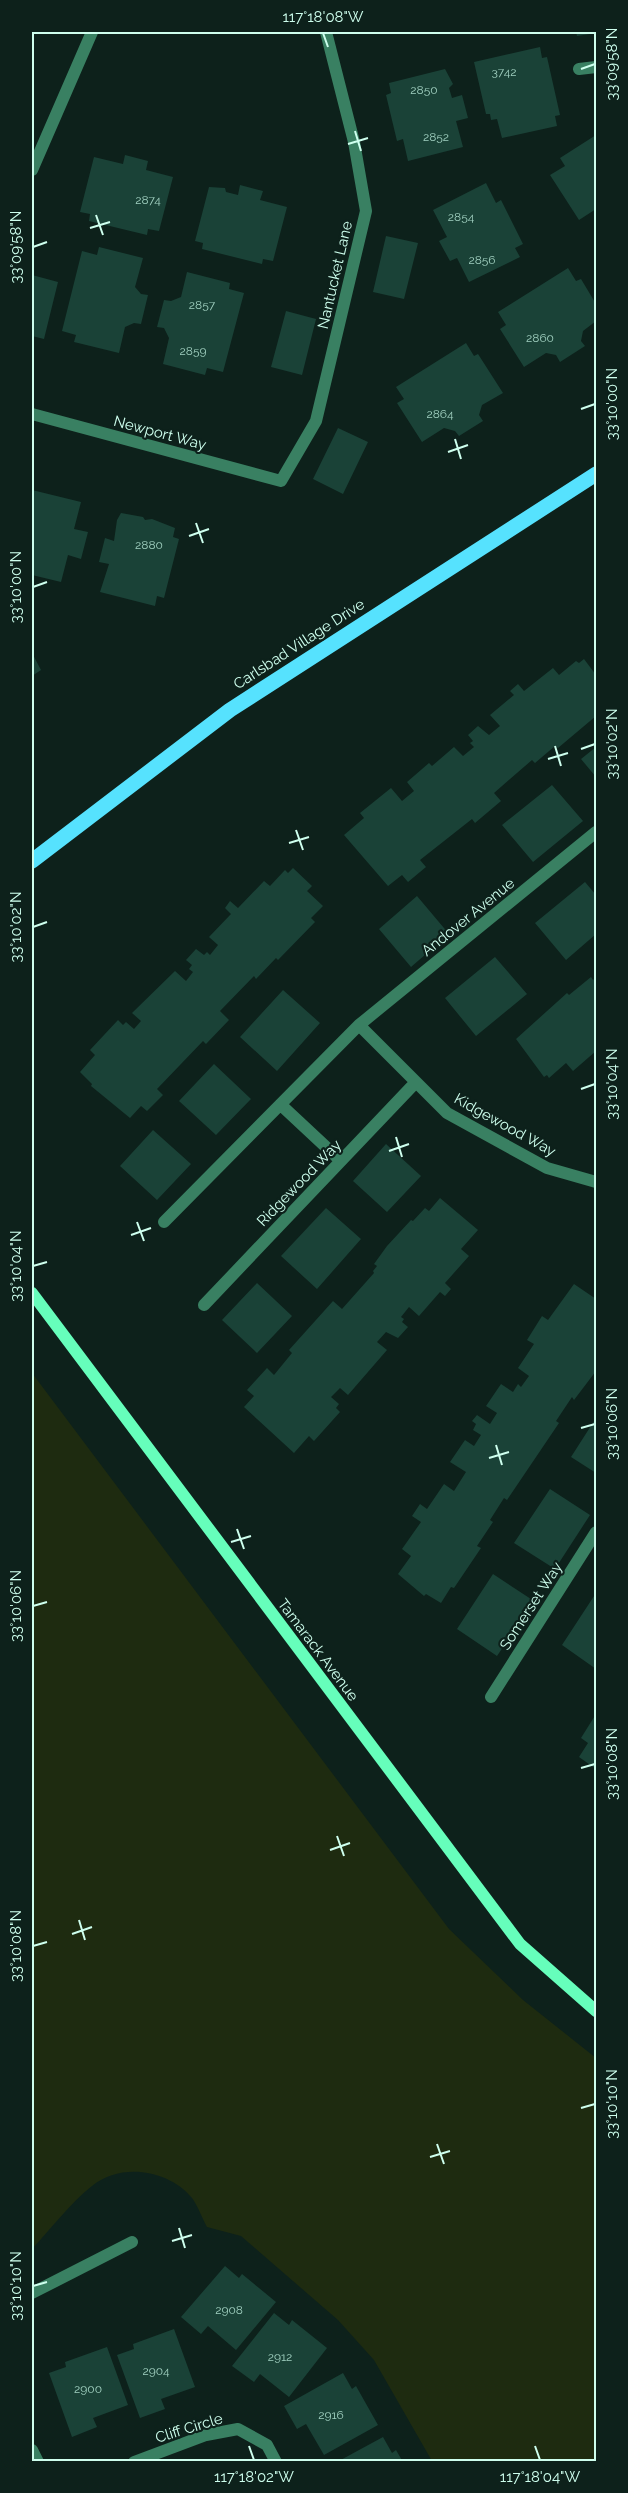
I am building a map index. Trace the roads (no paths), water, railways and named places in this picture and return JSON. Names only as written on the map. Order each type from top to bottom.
[{"type":"main road","name":"Carlsbad Village Drive","points":[[32,861],[230,710],[597,474]]},
{"type":"main road","name":"Tamarack Avenue","points":[[32,1293],[520,1944],[597,2011]]},
{"type":"street","points":[[32,170],[92,32]]},
{"type":"street","name":"Nantucket Lane","points":[[281,481],[316,421],[366,211],[354,142],[326,32]]},
{"type":"street","points":[[579,69],[597,67]]},
{"type":"street","name":"Newport Way","points":[[32,414],[281,481]]},
{"type":"street","name":"Andover Avenue","points":[[359,1025],[597,832]]},
{"type":"street","points":[[164,1222],[359,1025]]},
{"type":"street","name":"Kidgewood Way","points":[[359,1025],[447,1113],[547,1168],[597,1182]]},
{"type":"street","name":"Ridgewood Way","points":[[204,1305],[416,1082]]},
{"type":"street","points":[[281,1105],[340,1161]]},
{"type":"street","name":"Somerset Way","points":[[491,1697],[597,1532]]},
{"type":"street","points":[[32,2293],[132,2242]]},
{"type":"street","name":"Cliff Circle","points":[[134,2462],[207,2435],[238,2429],[267,2445],[276,2462]]},
{"type":"street","points":[[32,2450],[38,2462]]}]
